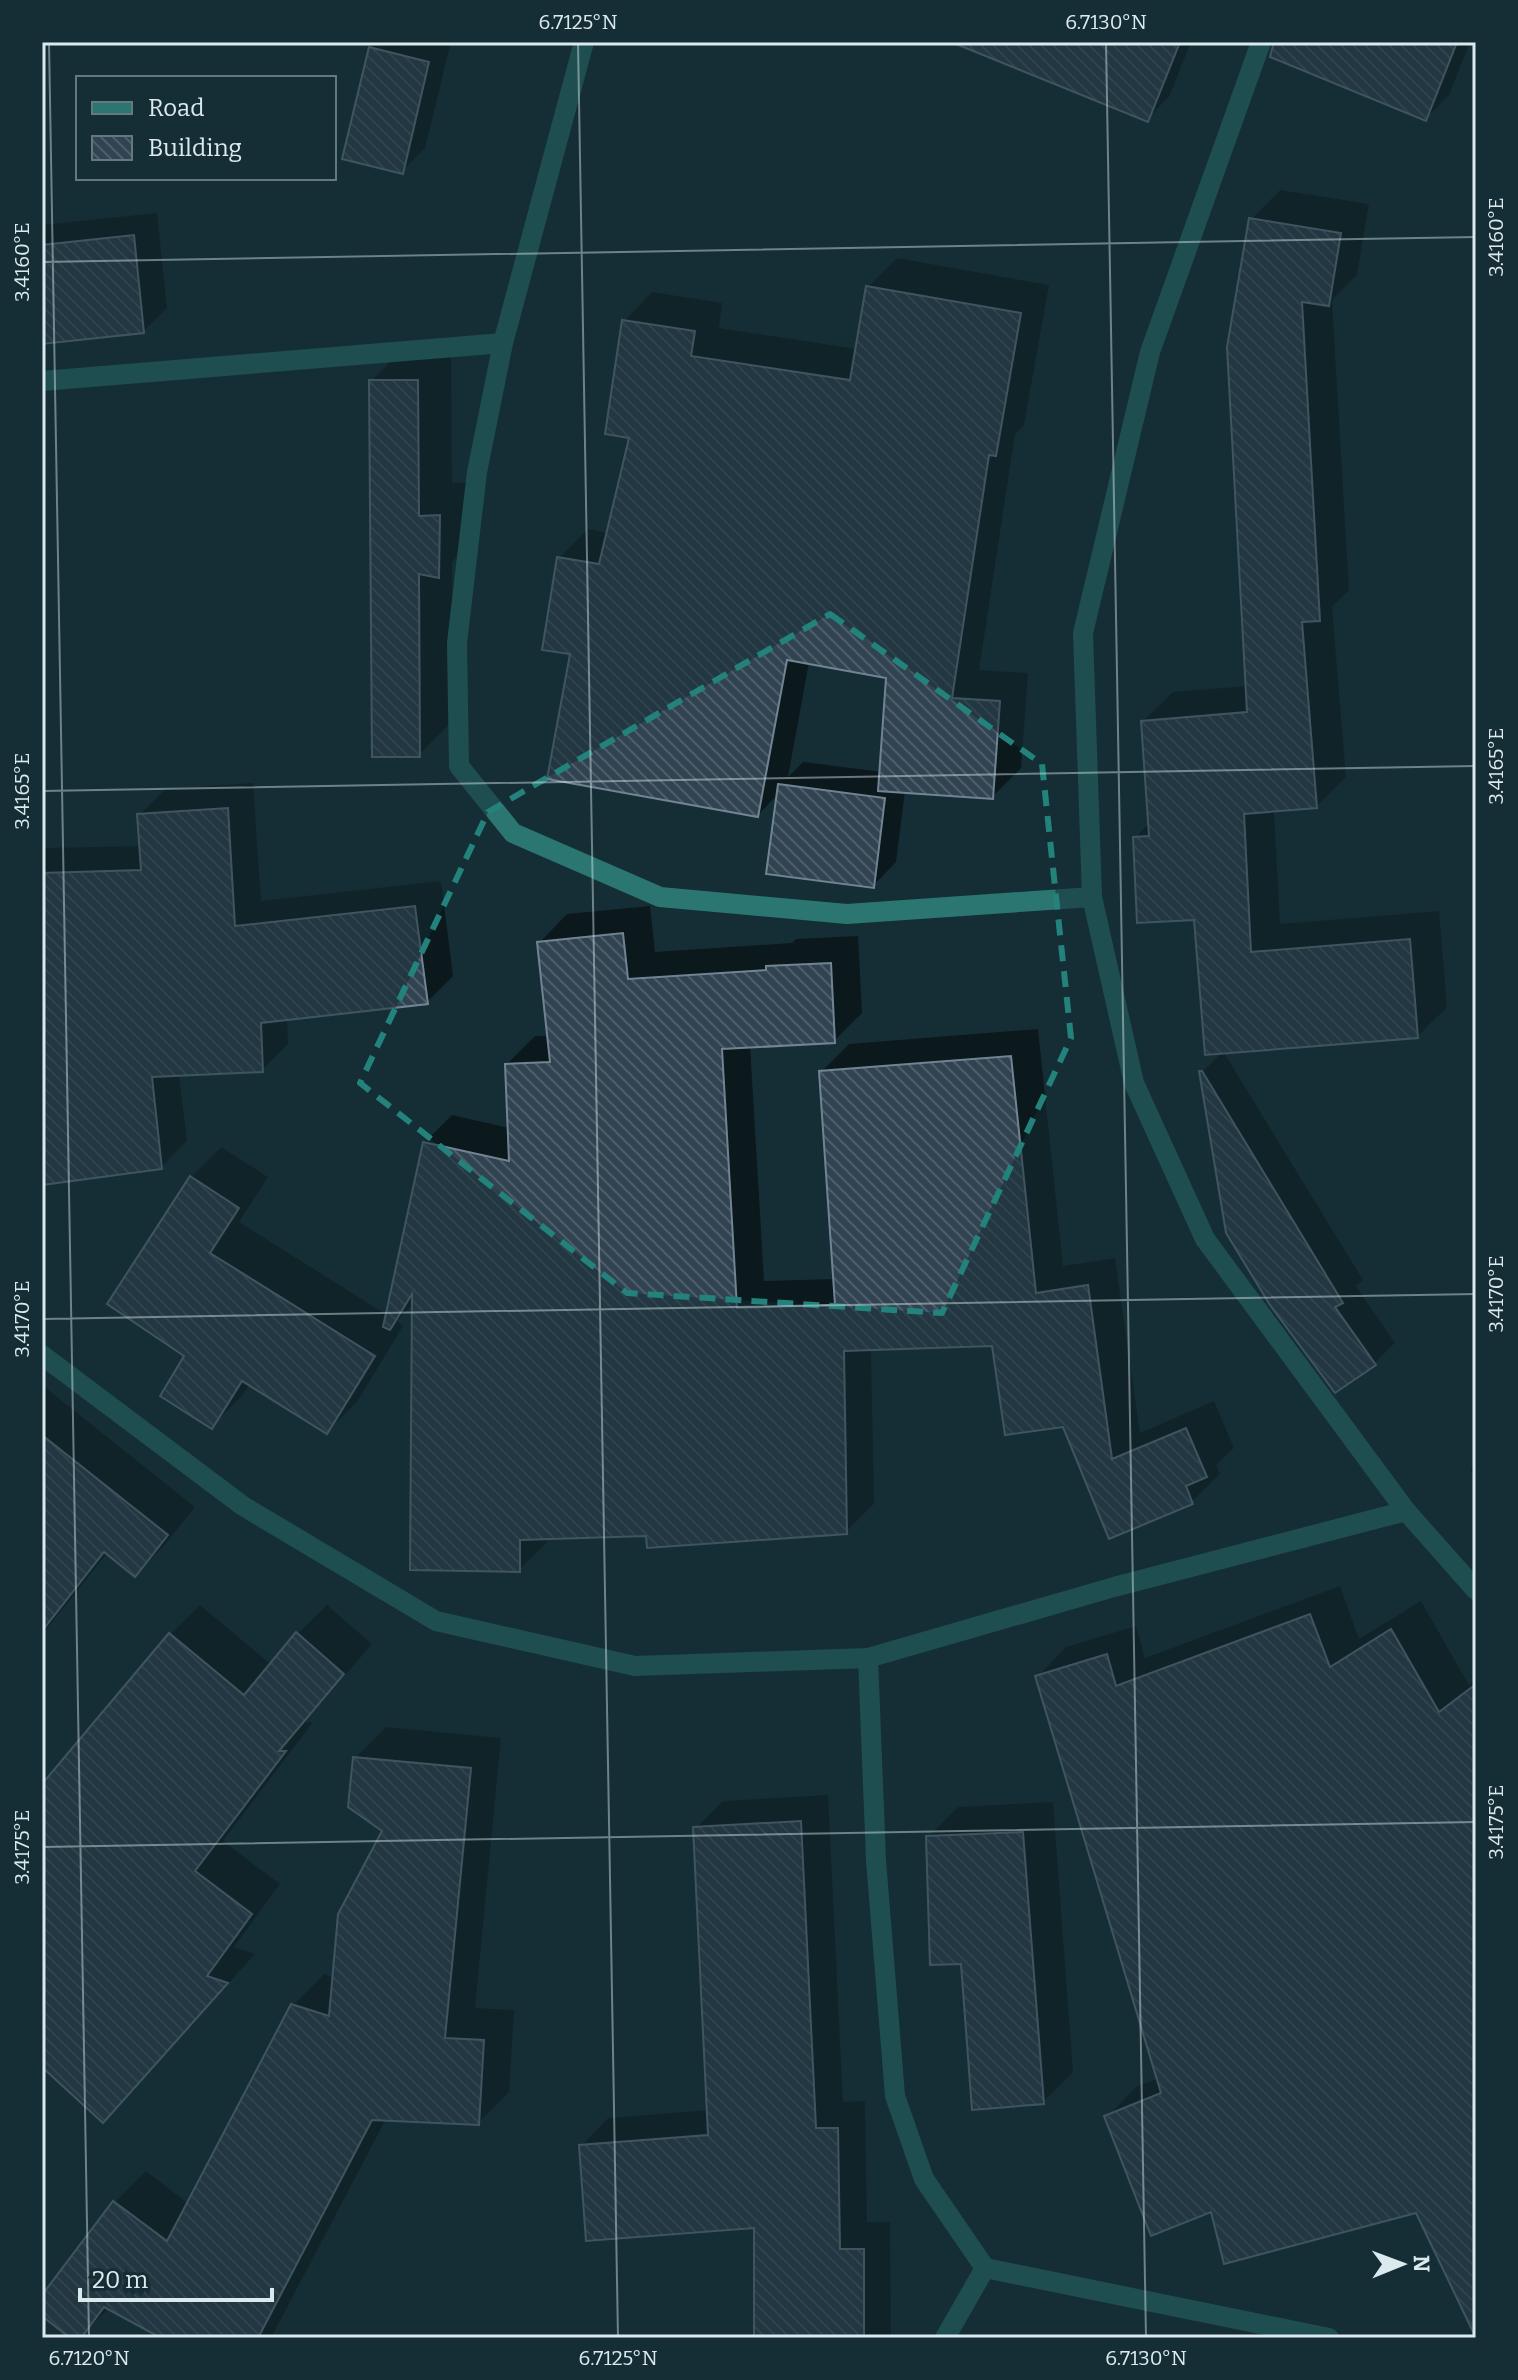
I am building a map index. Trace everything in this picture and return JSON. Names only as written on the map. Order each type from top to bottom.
[{"type":"street","points":[[584,42],[503,343],[477,472],[457,643],[459,766],[513,833],[660,897],[847,914],[1092,897]]},
{"type":"street","points":[[1261,42],[1150,352],[1083,633],[1092,897],[1134,1083],[1205,1239],[1406,1511],[1476,1590]]},
{"type":"street","points":[[42,381],[503,343]]},
{"type":"street","points":[[42,1355],[243,1506],[436,1621],[635,1666],[868,1658],[1114,1587],[1406,1511]]},
{"type":"street","points":[[868,1658],[876,1860],[895,2096],[924,2179],[985,2268],[1329,2338]]},
{"type":"street","points":[[945,2338],[985,2268]]},
{"type":"highlighted area","points":[[830,614],[1042,764],[1071,1038],[942,1313],[627,1293],[360,1083],[488,812]]},
{"type":"building","points":[[956,42],[1180,42],[1148,122]]},
{"type":"building","points":[[1274,42],[1457,42],[1426,121],[1270,57]]},
{"type":"building","points":[[369,47],[429,62],[403,174],[342,159]]},
{"type":"building","points":[[1249,218],[1341,233],[1329,306],[1302,302],[1320,621],[1302,622],[1317,808],[1244,814],[1251,952],[1410,939],[1418,1038],[1205,1055],[1194,920],[1137,923],[1133,837],[1149,836],[1141,721],[1247,712],[1227,347]]},
{"type":"building","points":[[134,235],[144,333],[42,344],[42,245]]},
{"type":"building","points":[[866,286],[1021,313],[996,456],[989,455],[952,698],[1000,701],[993,799],[878,791],[886,678],[787,660],[758,817],[547,779],[570,654],[542,650],[557,557],[599,564],[629,438],[605,434],[622,320],[695,331],[691,356],[850,380]]},
{"type":"building","points":[[369,380],[418,380],[419,516],[440,515],[439,578],[419,574],[420,757],[372,757]]},
{"type":"building","points":[[778,784],[885,798],[874,888],[766,874]]},
{"type":"building","points":[[228,808],[235,926],[415,906],[428,1004],[261,1023],[263,1072],[152,1077],[162,1169],[42,1185],[42,873],[141,870],[137,814]]},
{"type":"building","points":[[623,933],[628,979],[831,963],[835,1043],[722,1049],[737,1308],[835,1305],[819,1071],[1011,1056],[1036,1293],[1088,1285],[1112,1459],[1186,1428],[1207,1477],[1186,1486],[1193,1504],[1109,1539],[1063,1427],[1005,1435],[992,1346],[844,1351],[847,1534],[647,1548],[646,1536],[520,1540],[520,1572],[410,1570],[412,1294],[390,1330],[383,1327],[423,1142],[509,1161],[505,1064],[550,1062],[537,942]]},
{"type":"building","points":[[1199,1071],[1202,1071],[1343,1303],[1335,1307],[1376,1365],[1335,1393],[1270,1305],[1226,1233]]},
{"type":"building","points":[[190,1176],[239,1208],[210,1253],[375,1356],[327,1434],[242,1381],[212,1429],[160,1396],[184,1356],[107,1304]]},
{"type":"building","points":[[42,1435],[168,1535],[135,1577],[104,1552],[42,1631]]},
{"type":"building","points":[[1310,1614],[1330,1667],[1391,1629],[1439,1712],[1476,1684],[1476,2338],[1416,2213],[1224,2264],[1211,2212],[1151,2236],[1104,2116],[1161,2093],[1035,1676],[1107,1654],[1116,1686]]},
{"type":"building","points":[[296,1632],[344,1674],[279,1751],[286,1751],[195,1871],[252,1914],[207,1976],[228,1983],[103,2123],[42,2067],[42,1784],[169,1633],[244,1695]]},
{"type":"building","points":[[353,1757],[471,1768],[445,2038],[484,2040],[479,2125],[372,2120],[258,2338],[161,2338],[104,2307],[81,2338],[70,2338],[42,2316],[42,2295],[113,2201],[167,2241],[291,2004],[329,2016],[338,1914],[382,1831],[348,1807]]},
{"type":"building","points":[[801,1821],[816,2128],[838,2128],[840,2249],[864,2249],[864,2338],[754,2338],[754,2228],[586,2241],[579,2145],[708,2135],[693,1827]]},
{"type":"building","points":[[1023,1832],[1044,2104],[972,2110],[961,1964],[930,1965],[926,1836]]}]
